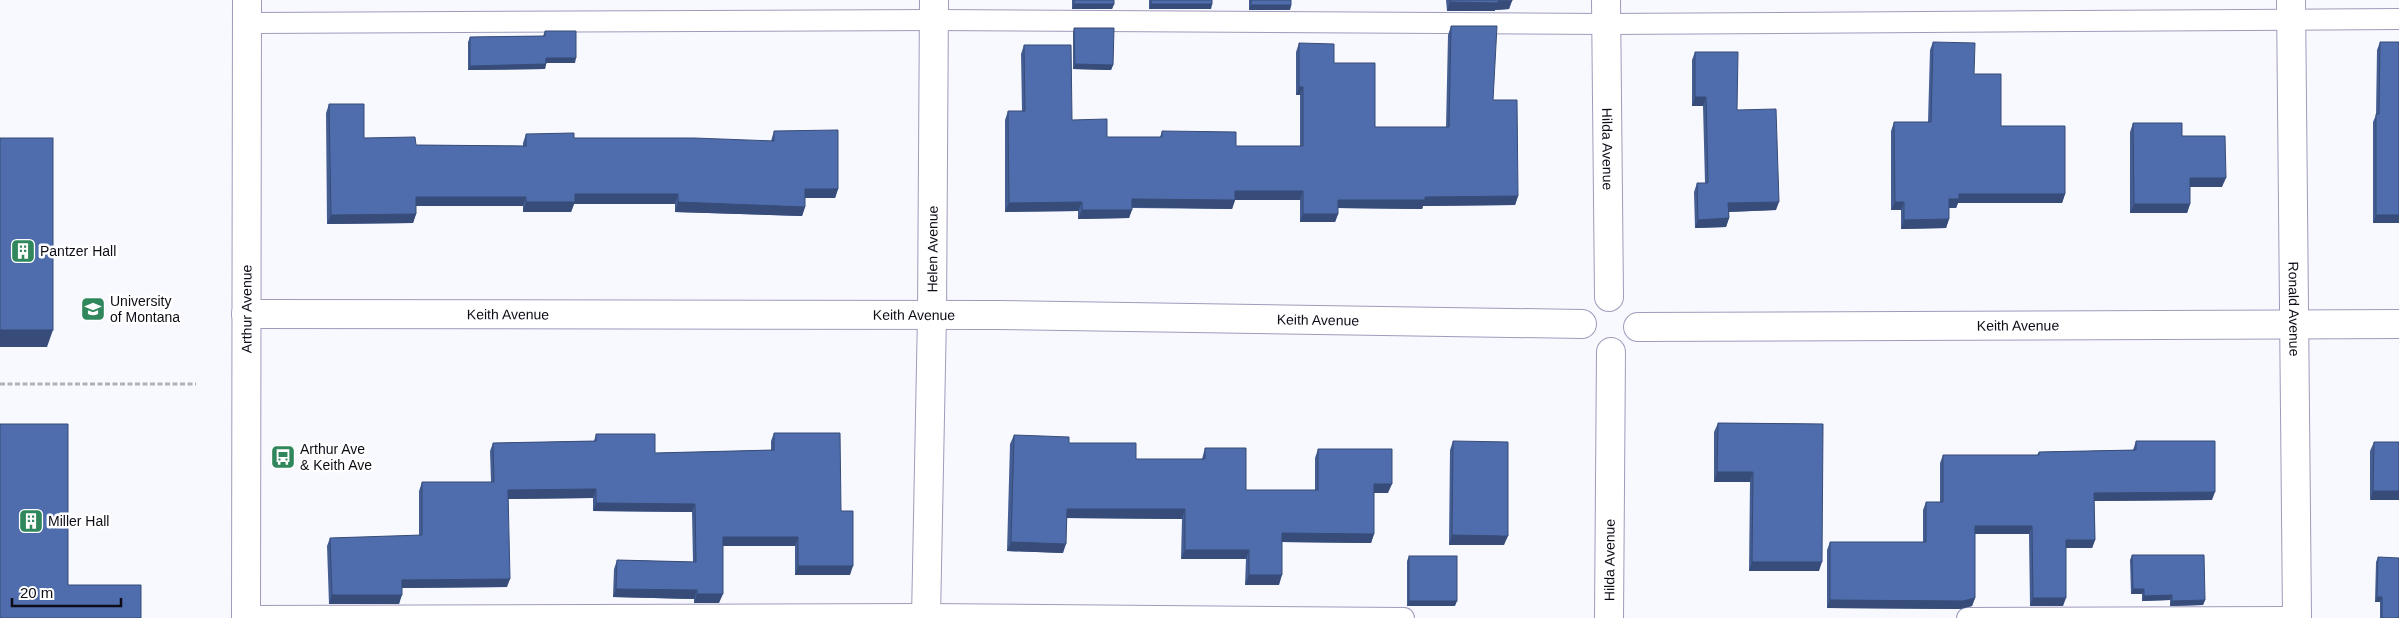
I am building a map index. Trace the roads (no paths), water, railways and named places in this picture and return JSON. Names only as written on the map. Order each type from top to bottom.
[{"type":"street","name":"Helen Avenue","points":[[926,616],[932,315],[934,10]]},
{"type":"street","name":"Ronald Avenue","points":[[2291,10],[2296,617]]},
{"type":"street","name":"Arthur Avenue","points":[[246,617],[247,12]]},
{"type":"street","name":"Hilda Avenue","points":[[1606,12],[1609,297]]},
{"type":"street","points":[[1609,297],[1621,299],[1628,304],[1637,319],[1638,327],[1631,343],[1623,349],[1611,352],[1595,348],[1588,342],[1582,324],[1584,314],[1589,306],[1595,301],[1609,297]]},
{"type":"street","name":"Keith Avenue","points":[[246,314],[932,315],[1582,324]]},
{"type":"street","name":"Keith Avenue","points":[[1638,327],[2399,324]]},
{"type":"street","name":"Hilda Avenue","points":[[1609,618],[1611,352]]},
{"type":"lane","points":[[247,12],[2291,10],[2399,19]]},
{"type":"lane","points":[[246,617],[926,616],[1404,618]]},
{"type":"lane","points":[[1967,618],[2296,617]]},
{"type":"place","name":"Pantzer Hall","points":[[23,251]]},
{"type":"place","name":"University of Montana","points":[[93,309]]},
{"type":"place","name":"Arthur Ave & Keith Ave","points":[[283,457]]},
{"type":"place","name":"Miller Hall","points":[[31,521]]}]
